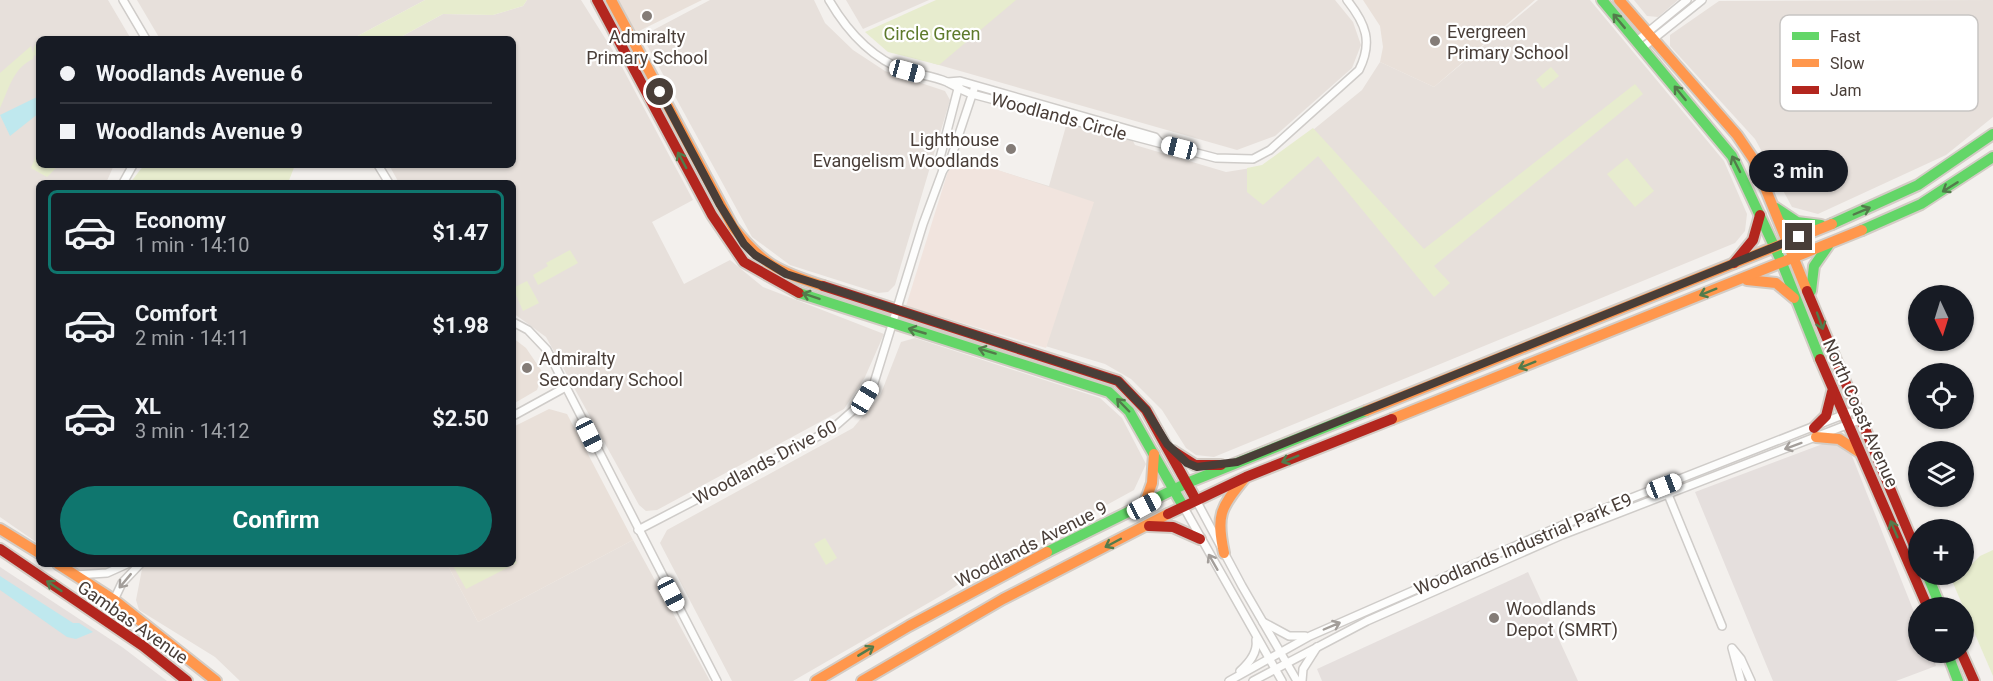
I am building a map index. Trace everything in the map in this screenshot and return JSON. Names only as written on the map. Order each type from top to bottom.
[{"type":"main road","points":[[597,0],[712,215],[744,262],[794,291],[893,324],[1007,357],[1108,392],[1129,411],[1183,506]]},
{"type":"main road","points":[[611,0],[720,205],[744,244],[755,255],[786,274],[898,308],[1118,381],[1146,410],[1167,444],[1196,500]]},
{"type":"main road","name":"North Coast Avenue","points":[[1602,0],[1732,156],[1782,263],[1845,420],[1923,597]]},
{"type":"main road","name":"North Coast Avenue","points":[[1619,0],[1737,135],[1754,160],[1795,258],[1828,346],[1860,414],[1908,531]]},
{"type":"main road","name":"Woodlands Avenue 9","points":[[816,681],[909,626],[1021,566],[1187,483],[1833,223],[1918,185],[1993,134]]},
{"type":"main road","name":"Woodlands Avenue 9","points":[[862,681],[927,642],[1183,506],[1246,477],[1828,245],[1921,204],[1993,157]]},
{"type":"main road","points":[[1774,206],[1788,218],[1801,223],[1816,226],[1833,223]]},
{"type":"main road","points":[[1734,264],[1753,240],[1760,214]]},
{"type":"main road","points":[[1812,302],[1812,270],[1828,245]]},
{"type":"main road","points":[[1734,282],[1752,280],[1776,283],[1796,300]]},
{"type":"main road","points":[[1832,389],[1826,416],[1815,433],[1845,439],[1862,454]]},
{"type":"main road","points":[[1167,444],[1187,463],[1197,467],[1237,462]]},
{"type":"main road","points":[[1144,506],[1152,483],[1154,454]]},
{"type":"main road","points":[[1224,553],[1218,514],[1221,505],[1246,477]]},
{"type":"main road","points":[[1145,526],[1173,527],[1200,539]]},
{"type":"main road","points":[[0,529],[36,551]]},
{"type":"main road","name":"Gambas Avenue","points":[[0,549],[143,646],[187,681]]},
{"type":"main road","name":"Gambas Avenue","points":[[63,567],[114,600],[216,681]]},
{"type":"main road","points":[[1951,663],[1958,681]]},
{"type":"main road","points":[[1966,663],[1974,681]]},
{"type":"street","points":[[123,0],[144,36]]},
{"type":"street","name":"Woodlands Circle","points":[[829,0],[844,26],[862,45],[888,63],[973,90],[1160,143],[1216,158],[1242,161],[1253,159],[1270,150],[1348,81],[1366,56],[1367,31],[1347,0]]},
{"type":"street","points":[[1650,36],[1687,0]]},
{"type":"street","points":[[1639,45],[1702,0]]},
{"type":"street","points":[[943,170],[940,158],[959,85]]},
{"type":"street","points":[[943,170],[950,161],[973,90]]},
{"type":"street","name":"Woodlands Drive 60","points":[[639,530],[832,429],[848,416],[874,383],[923,224],[943,170]]},
{"type":"street","points":[[516,324],[528,330],[547,350],[564,388],[717,681]]},
{"type":"street","points":[[516,414],[564,388]]},
{"type":"street","name":"Woodlands Industrial Park E9","points":[[1253,681],[1319,645],[1401,606],[1562,535],[1860,414]]},
{"type":"street","name":"Woodlands Industrial Park E9","points":[[1229,681],[1310,636],[1565,524],[1815,433]]},
{"type":"street","points":[[1668,492],[1722,626]]},
{"type":"street","points":[[1196,500],[1297,681]]},
{"type":"street","points":[[1183,506],[1282,681]]},
{"type":"street","points":[[75,575],[107,573],[120,567]]},
{"type":"street","points":[[114,600],[122,583],[137,567]]},
{"type":"street","points":[[1397,597],[1401,606]]},
{"type":"street","points":[[1261,620],[1289,636],[1310,636]]},
{"type":"street","points":[[1229,681],[1250,661],[1257,647],[1254,634]]},
{"type":"street","points":[[1302,681],[1307,660],[1319,645]]},
{"type":"street","points":[[1741,681],[1734,664],[1732,648],[1741,659],[1750,681]]},
{"type":"shaded area","points":[[0,0],[108,0],[129,36],[36,36],[36,168],[113,168],[107,180],[36,180],[36,542],[0,517]]},
{"type":"shaded area","points":[[137,0],[425,0],[358,36],[158,36]]},
{"type":"shaded area","points":[[527,0],[581,0],[615,54],[693,200],[652,222],[684,284],[730,260],[763,287],[884,334],[865,377],[844,409],[657,510],[646,511],[639,505],[546,337],[516,315],[516,180],[397,180],[391,168],[516,168],[516,36],[403,36],[443,14],[493,15],[523,6]]},
{"type":"shaded area","name":"Admiralty Primary School","points":[[617,0],[702,0],[635,33]]},
{"type":"shaded area","points":[[710,0],[814,0],[825,23],[853,50],[885,71],[945,91],[950,100],[895,285],[888,292],[878,293],[790,265],[752,237],[642,36]]},
{"type":"shaded area","points":[[846,0],[929,0],[863,29]]},
{"type":"shaded area","points":[[1007,0],[1335,0],[1353,22],[1361,45],[1352,68],[1275,136],[1237,150],[932,63]]},
{"type":"shaded area","name":"Evergreen Primary School","points":[[1363,0],[1535,0],[1434,87],[1380,62],[1383,47],[1380,26]]},
{"type":"shaded area","points":[[1538,0],[1590,0],[1724,161],[1747,214],[1745,231],[1735,243],[1214,457],[1196,455],[1186,448],[1162,410],[1131,379],[1105,364],[959,320],[957,158],[1049,186],[1068,119],[1132,139],[1135,145],[1226,172],[1270,165],[1362,90],[1380,62],[1434,87]]},
{"type":"shaded area","points":[[1634,0],[1678,0],[1658,17],[1647,16]]},
{"type":"shaded area","points":[[1993,0],[1993,117],[1946,155],[1818,214],[1792,207],[1755,139],[1670,46],[1670,35],[1719,1]]},
{"type":"shaded area","points":[[953,155],[1094,202],[1046,348],[906,306]]},
{"type":"shaded area","points":[[915,338],[1100,398],[1122,418],[1146,464],[1134,490],[1039,542],[993,561],[944,594],[793,681],[732,681],[660,543],[667,530],[853,428],[880,396],[901,342]]},
{"type":"shaded area","name":"Admiralty Secondary School","points":[[516,340],[526,348],[543,373],[537,390],[516,402]]},
{"type":"shaded area","points":[[549,409],[567,414],[633,540],[478,622],[449,567],[516,567],[516,426]]},
{"type":"shaded area","points":[[1844,436],[1908,597],[1908,663],[1935,663],[1936,666],[1896,681],[1773,681],[1695,492]]},
{"type":"shaded area","points":[[633,540],[710,681],[240,681],[215,657],[139,610],[136,600],[142,567],[449,567],[478,622]]},
{"type":"shaded area","points":[[0,567],[122,647],[167,681],[0,681]]},
{"type":"shaded area","points":[[71,567],[112,567],[103,571],[83,575]]},
{"type":"shaded area","name":"Woodlands Depot (SMRT)","points":[[1528,572],[1578,681],[1322,681],[1317,669]]},
{"type":"green space","points":[[425,0],[527,0],[523,6],[493,15],[443,14],[403,36],[358,36]]},
{"type":"green space","name":"Circle Green","points":[[936,0],[1016,0],[939,65],[888,52],[865,32]]},
{"type":"green space","points":[[36,44],[36,56],[34,55],[33,59],[16,73],[0,108],[0,73],[31,46],[33,53]]},
{"type":"green space","points":[[1551,67],[1559,76],[1543,89],[1536,80]]},
{"type":"green space","points":[[1635,84],[1643,94],[1434,266],[1450,283],[1434,297],[1318,156],[1263,205],[1247,192],[1247,168],[1262,165],[1313,128],[1424,249]]},
{"type":"green space","points":[[36,156],[36,168],[56,168],[47,177],[31,168]]},
{"type":"green space","points":[[1627,158],[1654,191],[1635,207],[1607,174]]},
{"type":"green space","points":[[142,168],[294,168],[289,180],[132,180]]},
{"type":"green space","points":[[570,250],[578,263],[538,285],[533,275],[548,266],[546,263]]},
{"type":"green space","points":[[527,281],[539,303],[523,311],[516,295],[516,286]]},
{"type":"green space","points":[[825,538],[837,558],[826,565],[814,544]]},
{"type":"green space","points":[[1993,550],[1993,676],[1974,632],[1974,597],[1959,597],[1954,585],[1974,585],[1974,562],[1980,556]]},
{"type":"green space","points":[[454,567],[509,567],[466,589]]},
{"type":"water","points":[[36,97],[36,115],[10,136],[0,115]]},
{"type":"water","points":[[0,576],[73,623],[79,623],[93,632],[76,639],[67,637],[0,590]]},
{"type":"traffic: fast","points":[[1602,0],[1732,156],[1782,263],[1820,359]]},
{"type":"traffic: fast","points":[[1832,224],[1918,185],[1993,134]]},
{"type":"traffic: fast","points":[[1862,230],[1921,204],[1993,157]]},
{"type":"traffic: fast","points":[[1776,208],[1797,222],[1821,225]]},
{"type":"traffic: fast","points":[[1811,291],[1814,266],[1828,246]]},
{"type":"traffic: fast","points":[[799,293],[1109,392],[1129,411],[1183,506]]},
{"type":"traffic: fast","points":[[1047,552],[1187,483],[1366,411]]},
{"type":"traffic: fast","points":[[1932,585],[1936,597]]},
{"type":"traffic: fast","points":[[1951,663],[1958,681]]},
{"type":"traffic: slow","points":[[611,0],[733,227],[753,250],[772,265],[823,286]]},
{"type":"traffic: slow","points":[[1619,0],[1737,135],[1754,160],[1807,291]]},
{"type":"traffic: slow","points":[[1366,411],[1832,224]]},
{"type":"traffic: slow","points":[[1392,419],[1862,230]]},
{"type":"traffic: slow","points":[[1747,280],[1776,283],[1794,298]]},
{"type":"traffic: slow","points":[[1816,437],[1839,439],[1859,452]]},
{"type":"traffic: slow","points":[[1144,505],[1152,483],[1154,454]]},
{"type":"traffic: slow","points":[[1224,553],[1220,530],[1222,513],[1225,505],[1244,479]]},
{"type":"traffic: slow","points":[[862,681],[1003,599],[1168,514]]},
{"type":"traffic: slow","points":[[0,529],[36,551]]},
{"type":"traffic: slow","points":[[816,681],[909,626],[1047,552]]},
{"type":"traffic: slow","points":[[63,567],[114,600],[216,681]]},
{"type":"traffic: jam","points":[[597,0],[712,215],[744,262],[799,293]]},
{"type":"traffic: jam","points":[[1734,263],[1753,240],[1760,215]]},
{"type":"traffic: jam","points":[[823,286],[1118,381],[1146,410],[1196,500]]},
{"type":"traffic: jam","points":[[1807,291],[1908,531]]},
{"type":"traffic: jam","points":[[1820,359],[1923,597]]},
{"type":"traffic: jam","points":[[1814,428],[1826,416],[1832,392]]},
{"type":"traffic: jam","points":[[1168,514],[1246,477],[1392,419]]},
{"type":"traffic: jam","points":[[1173,451],[1195,465],[1221,465]]},
{"type":"traffic: jam","points":[[1149,526],[1173,527],[1200,539]]},
{"type":"traffic: jam","points":[[0,549],[143,646],[187,681]]},
{"type":"traffic: jam","points":[[1966,663],[1974,681]]},
{"type":"place","name":"Admiralty Primary School","points":[[647,16]]},
{"type":"place","name":"Evergreen Primary School","points":[[1435,41]]},
{"type":"place","name":"Lighthouse Evangelism Woodlands","points":[[1011,149]]},
{"type":"place","name":"Admiralty Secondary School","points":[[527,368]]},
{"type":"place","name":"Woodlands Depot (SMRT)","points":[[1494,618]]},
{"type":"route","points":[[660,92],[720,205],[744,244],[755,255],[786,274],[898,308],[1118,381],[1146,410],[1167,444],[1187,463],[1197,467],[1237,462],[1799,237]]}]
